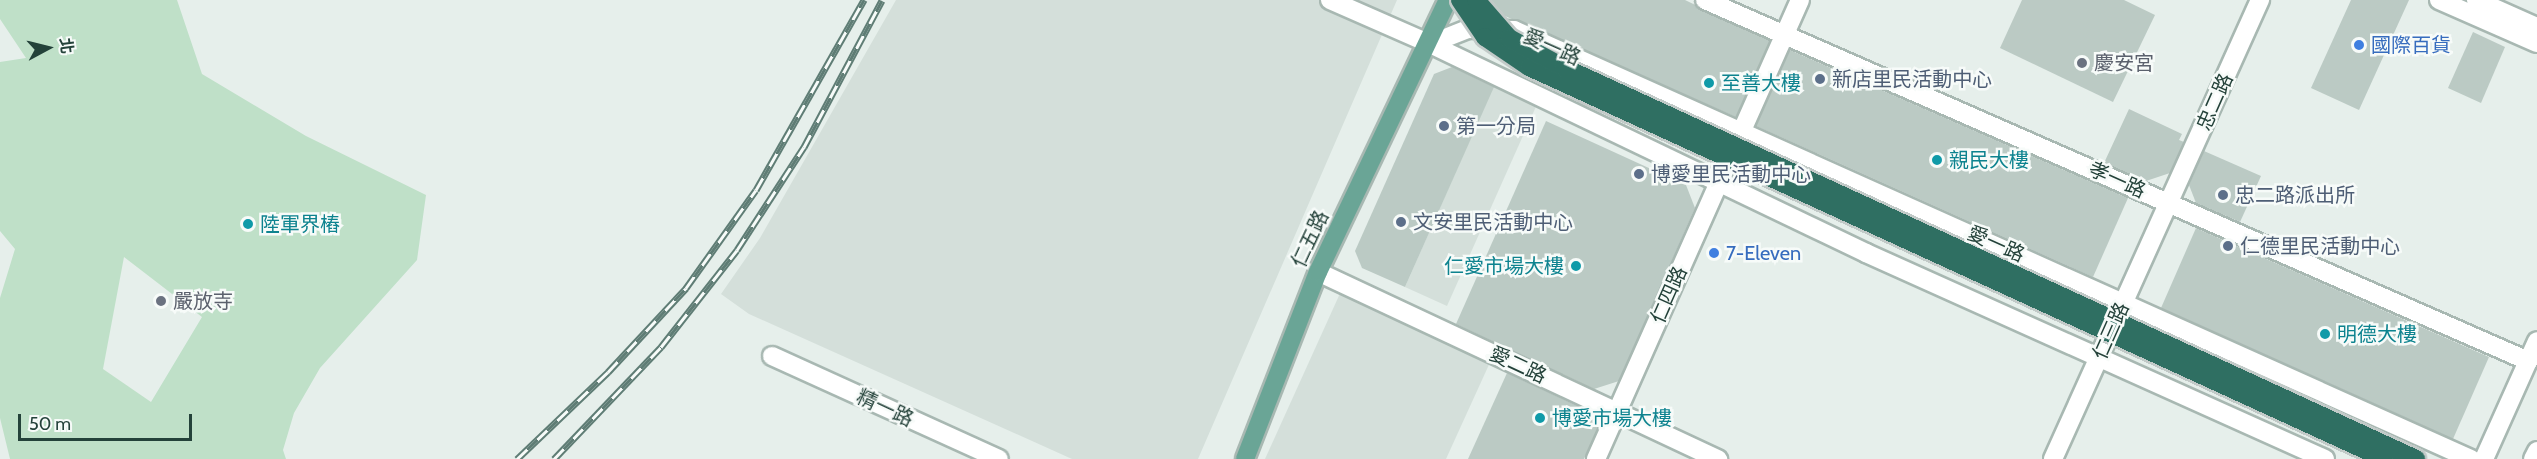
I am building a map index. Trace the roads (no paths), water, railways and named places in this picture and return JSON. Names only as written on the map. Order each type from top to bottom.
[{"type":"highway","points":[[1460,0],[1485,37],[1529,67],[2385,459]]},
{"type":"highway","points":[[1476,0],[1509,38],[1563,68],[2416,459]]},
{"type":"main road","name":"仁五路","points":[[1245,459],[1318,272],[1430,44],[1448,0]]},
{"type":"street","points":[[1330,0],[1430,44],[1719,181],[2325,459]]},
{"type":"street","name":"孝一路","points":[[1705,0],[2528,361]]},
{"type":"street","name":"仁四路","points":[[1596,459],[1800,0]]},
{"type":"street","name":"忠二路","points":[[2170,203],[2260,0]]},
{"type":"street","points":[[2439,0],[2537,43]]},
{"type":"street","points":[[2476,0],[2537,27]]},
{"type":"street","name":"愛一路","points":[[1430,44],[1468,29],[1514,30],[2471,459]]},
{"type":"street","name":"仁三路","points":[[2053,459],[2170,203]]},
{"type":"street","name":"愛二路","points":[[1318,272],[1718,459]]},
{"type":"street","points":[[2484,459],[2537,340]]},
{"type":"street","name":"精一路","points":[[772,356],[999,459]]},
{"type":"street","points":[[2533,459],[2537,451]]},
{"type":"railway","points":[[517,459],[608,372],[686,288],[756,190],[864,0]]},
{"type":"railway","points":[[554,459],[661,347],[737,250],[804,147],[882,0]]},
{"type":"place","name":"國際百貨","points":[[2359,45]]},
{"type":"place","name":"慶安宮","points":[[2082,63]]},
{"type":"place","name":"新店里民活動中心","points":[[1820,79]]},
{"type":"place","name":"至善大樓","points":[[1709,83]]},
{"type":"place","name":"第一分局","points":[[1444,126]]},
{"type":"place","name":"親民大樓","points":[[1937,160]]},
{"type":"place","name":"博愛里民活動中心","points":[[1639,174]]},
{"type":"place","name":"忠二路派出所","points":[[2223,195]]},
{"type":"place","name":"文安里民活動中心","points":[[1401,222]]},
{"type":"place","name":"陸軍界樁","points":[[248,224]]},
{"type":"place","name":"仁德里民活動中心","points":[[2228,246]]},
{"type":"place","name":"7-Eleven","points":[[1714,253]]},
{"type":"place","name":"仁愛市場大樓","points":[[1576,266]]},
{"type":"place","name":"嚴放寺","points":[[161,301]]},
{"type":"place","name":"明德大樓","points":[[2325,334]]},
{"type":"place","name":"博愛市場大樓","points":[[1540,418]]}]
